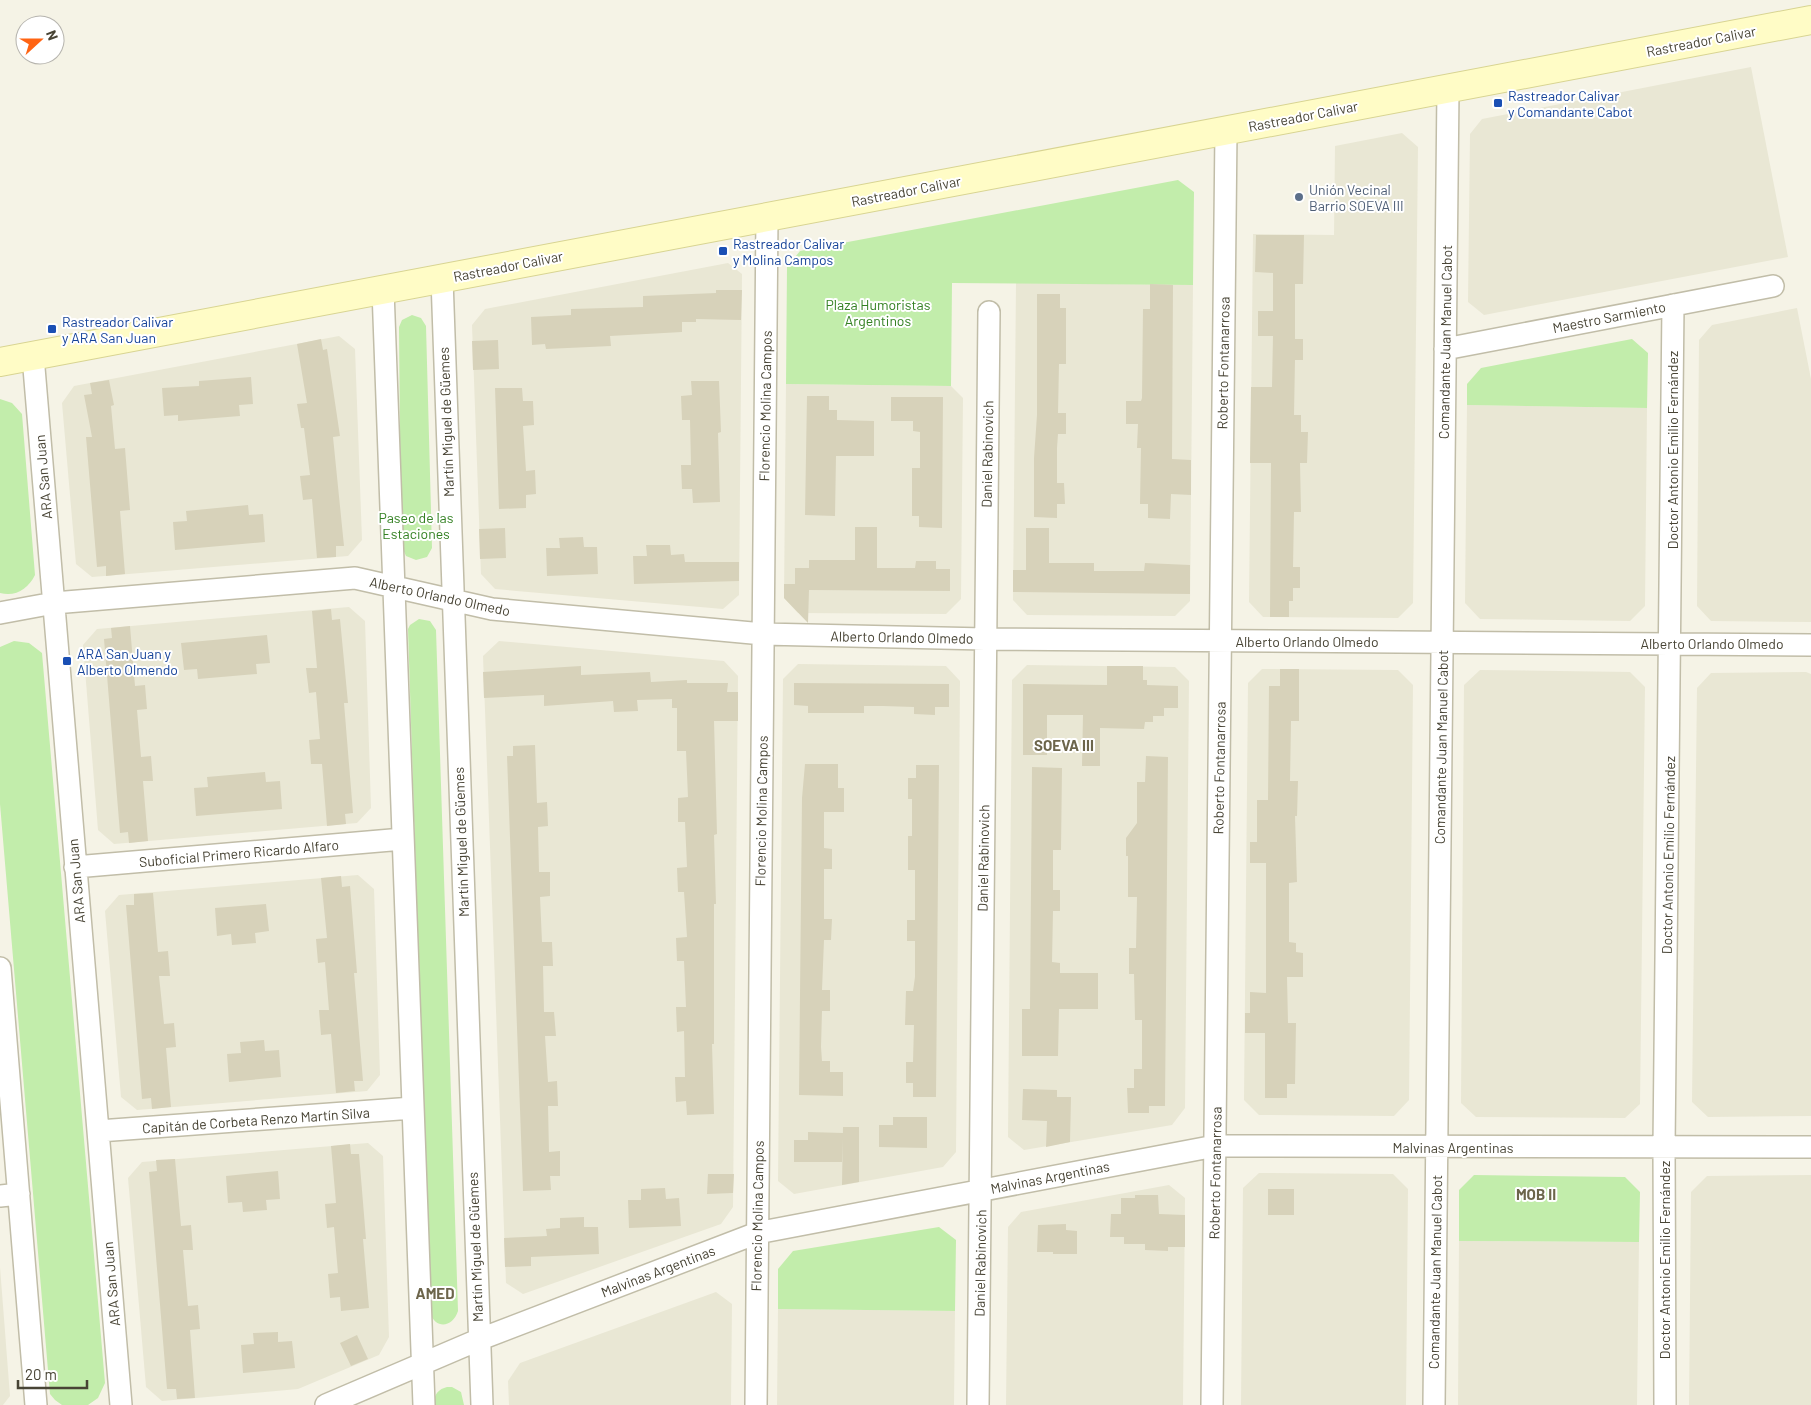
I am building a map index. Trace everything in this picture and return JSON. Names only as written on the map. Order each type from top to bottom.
[{"type":"main road","name":"Rastreador Calivar","points":[[0,362],[1811,20]]},
{"type":"street","name":"Comandante Juan Manuel Cabot","points":[[1434,1405],[1448,89]]},
{"type":"street","name":"Roberto Fontanarrosa","points":[[1212,1405],[1226,131]]},
{"type":"street","name":"Florencio Molina Campos","points":[[756,1405],[767,217]]},
{"type":"street","name":"Martín Miguel de Güemes","points":[[442,279],[478,1340],[482,1405]]},
{"type":"street","name":"Maestro Sarmiento","points":[[1445,348],[1773,286]]},
{"type":"street","points":[[383,290],[424,1405]]},
{"type":"street","name":"Doctor Antonio Emilio Fernández","points":[[1664,1405],[1664,1147],[1673,305]]},
{"type":"street","name":"Daniel Rabinovich","points":[[978,1405],[988,312]]},
{"type":"street","name":"ARA San Juan","points":[[33,356],[121,1405]]},
{"type":"street","name":"Alberto Orlando Olmedo","points":[[0,613],[54,603],[355,578],[492,609],[763,634],[985,639],[1811,644]]},
{"type":"street","name":"Suboficial Primero Ricardo Alfaro","points":[[75,867],[403,838]]},
{"type":"street","points":[[0,968],[9,1195],[36,1405]]},
{"type":"street","name":"Capitán de Corbeta Renzo Martín Silva","points":[[99,1131],[413,1108]]},
{"type":"street","name":"Malvinas Argentinas","points":[[326,1405],[478,1340],[757,1233],[1215,1146],[1811,1147]]},
{"type":"shaded area","points":[[1751,67],[1788,257],[1484,315],[1468,302],[1470,134],[1482,119]]},
{"type":"shaded area","points":[[1402,133],[1418,147],[1413,603],[1398,618],[1263,617],[1249,602],[1253,234],[1334,235],[1335,146]]},
{"type":"shaded area","points":[[728,263],[742,274],[739,595],[723,609],[495,589],[481,574],[472,325],[485,309]]},
{"type":"shaded area","points":[[1016,283],[1193,285],[1190,601],[1175,616],[1027,615],[1013,600]]},
{"type":"shaded area","points":[[1797,308],[1811,379],[1811,622],[1711,621],[1697,606],[1699,340],[1712,325]]},
{"type":"shaded area","points":[[339,336],[355,349],[362,540],[348,556],[92,577],[76,564],[62,403],[74,386]]},
{"type":"shaded area","points":[[786,384],[951,386],[963,398],[961,599],[946,614],[798,613],[784,598]]},
{"type":"shaded area","points":[[1467,405],[1647,408],[1645,606],[1630,621],[1480,619],[1465,603]]},
{"type":"shaded area","points":[[349,607],[365,621],[371,808],[357,823],[114,844],[98,830],[83,645],[97,629]]},
{"type":"shaded area","points":[[499,641],[724,661],[738,676],[733,1207],[721,1224],[523,1294],[506,1283],[483,656]]},
{"type":"shaded area","points":[[798,664],[946,666],[960,681],[956,1152],[943,1167],[794,1194],[778,1181],[783,679]]},
{"type":"shaded area","points":[[1027,665],[1175,667],[1189,681],[1185,1108],[1172,1125],[1024,1150],[1008,1137],[1012,680]]},
{"type":"shaded area","points":[[1262,669],[1398,670],[1413,685],[1409,1100],[1394,1116],[1259,1115],[1244,1100],[1248,683]]},
{"type":"shaded area","points":[[1480,670],[1630,672],[1645,687],[1640,1104],[1625,1118],[1476,1117],[1461,1103],[1464,685]]},
{"type":"shaded area","points":[[1806,672],[1811,674],[1811,1116],[1708,1117],[1692,1102],[1697,688],[1711,673]]},
{"type":"shaded area","points":[[358,875],[374,889],[380,1075],[367,1091],[137,1110],[121,1097],[105,911],[119,895]]},
{"type":"shaded area","points":[[368,1143],[383,1156],[389,1337],[379,1355],[298,1389],[162,1401],[146,1387],[128,1178],[142,1162]]},
{"type":"shaded area","points":[[1259,1173],[1393,1174],[1408,1189],[1406,1405],[1241,1405],[1243,1188]]},
{"type":"shaded area","points":[[1811,1175],[1811,1405],[1689,1405],[1691,1192],[1707,1176]]},
{"type":"shaded area","points":[[1169,1185],[1185,1198],[1183,1405],[1006,1405],[1008,1227],[1021,1212]]},
{"type":"shaded area","points":[[1459,1241],[1639,1242],[1637,1405],[1458,1405]]},
{"type":"shaded area","points":[[0,1267],[10,1396],[3,1405],[0,1405]]},
{"type":"shaded area","points":[[716,1292],[732,1304],[731,1405],[509,1405],[508,1381],[520,1363]]},
{"type":"shaded area","points":[[778,1309],[955,1311],[954,1405],[777,1405]]},
{"type":"green space","name":"Plaza Humoristas Argentinos","points":[[1178,180],[1194,192],[1193,285],[952,283],[951,386],[786,384],[787,267],[800,251]]},
{"type":"green space","name":"Paseo de las Estaciones","points":[[412,315],[421,318],[426,326],[432,548],[427,557],[416,560],[406,556],[401,545],[399,327],[402,320]]},
{"type":"green space","points":[[1632,339],[1648,353],[1647,408],[1467,405],[1467,384],[1481,368]]},
{"type":"green space","points":[[0,399],[12,403],[22,414],[35,575],[25,588],[11,594],[0,593]]},
{"type":"green space","points":[[419,619],[430,621],[436,630],[458,1311],[449,1323],[444,1324],[436,1322],[430,1313],[408,629],[410,625]]},
{"type":"green space","points":[[14,641],[29,643],[42,653],[105,1383],[98,1398],[88,1405],[62,1405],[50,1394],[0,804],[0,647]]},
{"type":"green space","points":[[1474,1175],[1625,1177],[1640,1192],[1639,1242],[1459,1241],[1459,1190]]},
{"type":"green space","points":[[939,1227],[956,1240],[955,1311],[778,1309],[778,1269],[793,1251]]},
{"type":"green space","points":[[447,1387],[452,1387],[461,1392],[464,1405],[434,1405],[437,1393]]},
{"type":"building","points":[[1256,235],[1304,235],[1303,284],[1295,284],[1295,339],[1303,339],[1303,360],[1295,360],[1294,415],[1301,415],[1301,432],[1308,432],[1307,463],[1300,463],[1301,512],[1294,512],[1293,567],[1300,567],[1300,588],[1293,588],[1293,601],[1289,601],[1289,617],[1270,617],[1271,463],[1250,463],[1251,387],[1272,387],[1273,336],[1258,336],[1258,311],[1273,311],[1273,273],[1255,272]]},
{"type":"building","points":[[1150,284],[1173,285],[1172,459],[1191,460],[1191,495],[1171,494],[1170,519],[1148,518],[1148,504],[1140,504],[1141,448],[1137,448],[1138,424],[1126,424],[1126,401],[1141,401],[1142,398],[1143,309],[1150,309]]},
{"type":"building","points":[[716,290],[742,290],[741,320],[696,319],[696,322],[682,322],[682,332],[610,336],[611,346],[546,349],[545,344],[532,345],[531,317],[571,315],[571,309],[643,307],[643,296],[716,293]]},
{"type":"building","points":[[1037,294],[1060,294],[1060,308],[1066,308],[1066,364],[1059,364],[1058,413],[1066,413],[1066,434],[1058,434],[1057,448],[1057,483],[1064,483],[1065,504],[1057,504],[1057,518],[1034,517],[1034,458],[1037,415]]},
{"type":"building","points":[[321,339],[323,350],[327,349],[340,436],[333,437],[344,546],[336,546],[336,557],[317,558],[312,499],[303,500],[300,476],[310,475],[304,428],[301,428],[297,404],[307,403],[297,344]]},
{"type":"building","points":[[498,340],[499,369],[473,370],[472,341]]},
{"type":"building","points":[[251,377],[253,404],[239,405],[240,416],[178,421],[178,415],[164,416],[162,388],[199,386],[199,381]]},
{"type":"building","points":[[109,380],[114,405],[111,406],[115,449],[125,448],[130,510],[120,511],[125,574],[106,576],[106,566],[97,567],[86,437],[92,437],[84,395],[92,394],[90,383]]},
{"type":"building","points":[[691,381],[719,381],[721,432],[718,433],[720,502],[693,503],[692,489],[682,489],[681,465],[691,465],[690,420],[682,420],[681,396],[692,395]]},
{"type":"building","points":[[495,388],[522,388],[523,401],[533,401],[534,425],[523,426],[526,471],[535,470],[536,494],[526,495],[526,508],[499,509]]},
{"type":"building","points":[[807,396],[829,396],[829,410],[837,410],[837,420],[874,421],[874,456],[836,456],[835,516],[805,515]]},
{"type":"building","points":[[891,397],[943,397],[942,528],[919,527],[919,516],[912,516],[912,468],[920,468],[920,432],[913,431],[913,421],[891,421]]},
{"type":"building","points":[[248,505],[249,515],[263,514],[265,542],[175,550],[173,522],[187,521],[186,511]]},
{"type":"building","points":[[855,527],[877,527],[877,568],[915,568],[916,561],[936,561],[936,569],[950,569],[950,591],[809,590],[808,623],[784,598],[784,584],[795,584],[795,568],[809,568],[809,560],[855,560]]},
{"type":"building","points":[[505,528],[506,558],[480,559],[479,529]]},
{"type":"building","points":[[1026,528],[1049,528],[1049,563],[1094,563],[1094,571],[1144,571],[1145,563],[1190,565],[1190,594],[1013,592],[1013,570],[1026,570]]},
{"type":"building","points":[[583,537],[584,547],[597,547],[598,574],[547,576],[546,548],[560,548],[559,538]]},
{"type":"building","points":[[646,545],[670,545],[671,555],[684,554],[685,562],[739,562],[739,581],[634,584],[633,556],[647,556]]},
{"type":"building","points":[[331,609],[332,620],[340,619],[348,703],[344,703],[353,813],[345,814],[346,824],[327,826],[322,764],[311,764],[309,740],[320,739],[316,692],[309,693],[306,668],[317,668],[312,611]]},
{"type":"building","points":[[130,626],[135,686],[145,685],[147,709],[137,710],[141,757],[151,756],[153,781],[143,781],[148,841],[129,843],[128,832],[120,833],[104,639],[112,638],[111,628]]},
{"type":"building","points":[[267,635],[270,663],[256,664],[257,674],[198,679],[197,669],[184,670],[181,643]]},
{"type":"building","points":[[581,666],[581,675],[650,672],[651,682],[687,680],[687,683],[728,683],[727,692],[738,692],[738,721],[714,721],[717,834],[714,835],[716,904],[714,904],[714,1044],[712,1044],[714,1114],[687,1115],[686,1101],[676,1102],[675,1077],[685,1077],[684,1031],[677,1032],[676,1007],[686,1007],[684,961],[677,961],[676,938],[687,937],[684,892],[678,892],[677,868],[687,867],[685,822],[678,822],[678,798],[688,797],[686,751],[677,751],[677,708],[672,708],[672,699],[637,700],[638,711],[614,712],[613,701],[544,706],[544,695],[484,698],[483,672]]},
{"type":"building","points":[[1107,666],[1143,666],[1143,680],[1147,680],[1147,685],[1178,686],[1178,708],[1164,708],[1164,716],[1153,716],[1153,722],[1145,722],[1144,729],[1100,728],[1100,766],[1082,766],[1083,715],[1047,715],[1047,755],[1023,755],[1023,684],[1107,685]]},
{"type":"building","points":[[1280,669],[1299,669],[1299,721],[1291,721],[1290,781],[1298,781],[1297,816],[1295,816],[1297,882],[1289,883],[1289,942],[1296,943],[1296,952],[1303,953],[1303,977],[1287,977],[1288,1023],[1296,1023],[1295,1084],[1287,1084],[1287,1098],[1265,1098],[1265,1033],[1245,1033],[1245,1013],[1250,1013],[1250,992],[1266,993],[1266,863],[1250,863],[1250,842],[1257,842],[1257,800],[1268,800],[1269,686],[1280,686]]},
{"type":"building","points":[[794,683],[949,684],[949,707],[935,707],[935,715],[914,714],[914,707],[883,706],[864,706],[864,713],[808,713],[808,706],[794,705]]},
{"type":"building","points":[[535,745],[537,803],[547,802],[548,826],[538,827],[539,872],[550,872],[550,896],[540,897],[542,942],[552,942],[553,966],[543,966],[544,1012],[554,1012],[556,1036],[545,1036],[548,1082],[557,1081],[558,1106],[548,1106],[549,1152],[560,1151],[560,1176],[550,1176],[551,1190],[523,1191],[507,756],[513,756],[513,746]]},
{"type":"building","points":[[1146,756],[1168,757],[1165,1106],[1149,1106],[1149,1113],[1128,1113],[1127,1088],[1134,1088],[1134,1069],[1142,1069],[1142,1020],[1135,1020],[1134,974],[1129,974],[1129,948],[1136,948],[1137,897],[1128,897],[1126,838],[1137,823],[1137,782],[1145,782]]},
{"type":"building","points":[[805,764],[838,764],[838,788],[844,788],[844,812],[824,812],[824,848],[832,849],[832,869],[824,869],[824,919],[832,919],[831,940],[824,940],[822,990],[830,990],[830,1011],[822,1011],[821,1047],[822,1061],[830,1061],[830,1072],[843,1072],[843,1096],[799,1095],[802,798]]},
{"type":"building","points":[[916,765],[939,765],[936,1097],[913,1097],[913,1083],[906,1083],[906,1062],[913,1062],[914,1025],[905,1025],[906,991],[913,991],[915,977],[915,941],[907,941],[907,920],[915,920],[915,870],[908,870],[908,836],[912,836],[912,799],[908,799],[908,778],[916,778]]},
{"type":"building","points":[[1032,767],[1062,768],[1061,850],[1053,850],[1053,890],[1060,890],[1060,911],[1053,911],[1052,962],[1060,963],[1060,973],[1098,973],[1098,1009],[1059,1009],[1058,1056],[1022,1056],[1022,1009],[1030,1009]]},
{"type":"building","points":[[265,772],[266,782],[280,781],[282,809],[196,816],[194,788],[208,787],[207,777]]},
{"type":"building","points":[[341,876],[342,887],[350,886],[357,973],[354,973],[363,1081],[354,1081],[355,1091],[336,1093],[331,1034],[321,1035],[319,1010],[329,1010],[325,962],[318,963],[316,939],[327,938],[321,878]]},
{"type":"building","points":[[153,893],[158,952],[168,951],[170,976],[159,976],[164,1024],[174,1023],[176,1047],[166,1048],[171,1107],[152,1109],[151,1098],[142,1099],[126,905],[134,905],[134,894]]},
{"type":"building","points":[[266,904],[269,931],[255,933],[256,943],[232,945],[231,934],[217,936],[215,908]]},
{"type":"building","points":[[264,1040],[265,1051],[279,1050],[281,1077],[229,1082],[227,1054],[241,1053],[240,1042]]},
{"type":"building","points":[[1023,1089],[1057,1090],[1057,1097],[1071,1097],[1070,1142],[1046,1147],[1047,1121],[1022,1120]]},
{"type":"building","points":[[893,1117],[927,1117],[927,1148],[879,1147],[879,1125],[893,1125]]},
{"type":"building","points":[[843,1127],[859,1127],[859,1182],[842,1185]]},
{"type":"building","points":[[808,1132],[843,1133],[842,1162],[794,1162],[794,1140],[808,1140]]},
{"type":"building","points":[[350,1144],[351,1154],[359,1154],[366,1239],[363,1239],[369,1308],[341,1311],[340,1297],[330,1298],[328,1274],[338,1273],[334,1227],[327,1228],[325,1204],[336,1203],[331,1146]]},
{"type":"building","points":[[175,1159],[181,1226],[191,1225],[193,1250],[183,1250],[188,1306],[198,1305],[200,1329],[190,1330],[195,1398],[177,1399],[176,1389],[167,1389],[149,1172],[157,1171],[156,1160]]},
{"type":"building","points":[[278,1171],[280,1199],[266,1200],[267,1210],[243,1212],[242,1202],[228,1203],[226,1176]]},
{"type":"building","points":[[708,1174],[734,1174],[733,1193],[707,1194]]},
{"type":"building","points":[[665,1188],[666,1199],[679,1198],[681,1226],[629,1228],[628,1200],[641,1200],[641,1189]]},
{"type":"building","points":[[1268,1189],[1294,1189],[1294,1215],[1268,1215]]},
{"type":"building","points":[[1135,1195],[1158,1195],[1159,1214],[1185,1215],[1185,1247],[1168,1247],[1168,1251],[1145,1250],[1145,1244],[1124,1244],[1124,1237],[1110,1237],[1111,1214],[1121,1214],[1121,1198],[1135,1198]]},
{"type":"building","points":[[584,1217],[584,1227],[598,1227],[599,1254],[531,1257],[531,1266],[505,1267],[504,1238],[547,1236],[546,1229],[560,1228],[560,1218]]},
{"type":"building","points":[[1066,1224],[1066,1230],[1077,1231],[1077,1254],[1037,1252],[1038,1225]]},
{"type":"building","points":[[278,1332],[278,1342],[292,1341],[295,1368],[243,1373],[241,1345],[254,1344],[253,1333]]},
{"type":"building","points":[[357,1335],[368,1359],[351,1366],[340,1343]]},
{"type":"place","name":"Rastreador Calivar y Comandante Cabot","points":[[1498,103]]},
{"type":"place","name":"Unión Vecinal Barrio SOEVA III","points":[[1299,197]]},
{"type":"place","name":"Rastreador Calivar y Molina Campos","points":[[723,251]]},
{"type":"place","name":"Rastreador Calivar y ARA San Juan","points":[[52,329]]},
{"type":"place","name":"ARA San Juan y Alberto Olmendo","points":[[67,661]]},
{"type":"district","name":"SOEVA III","points":[[1064,745]]},
{"type":"district","name":"MOB II","points":[[1536,1194]]},
{"type":"district","name":"AMED","points":[[435,1293]]}]
